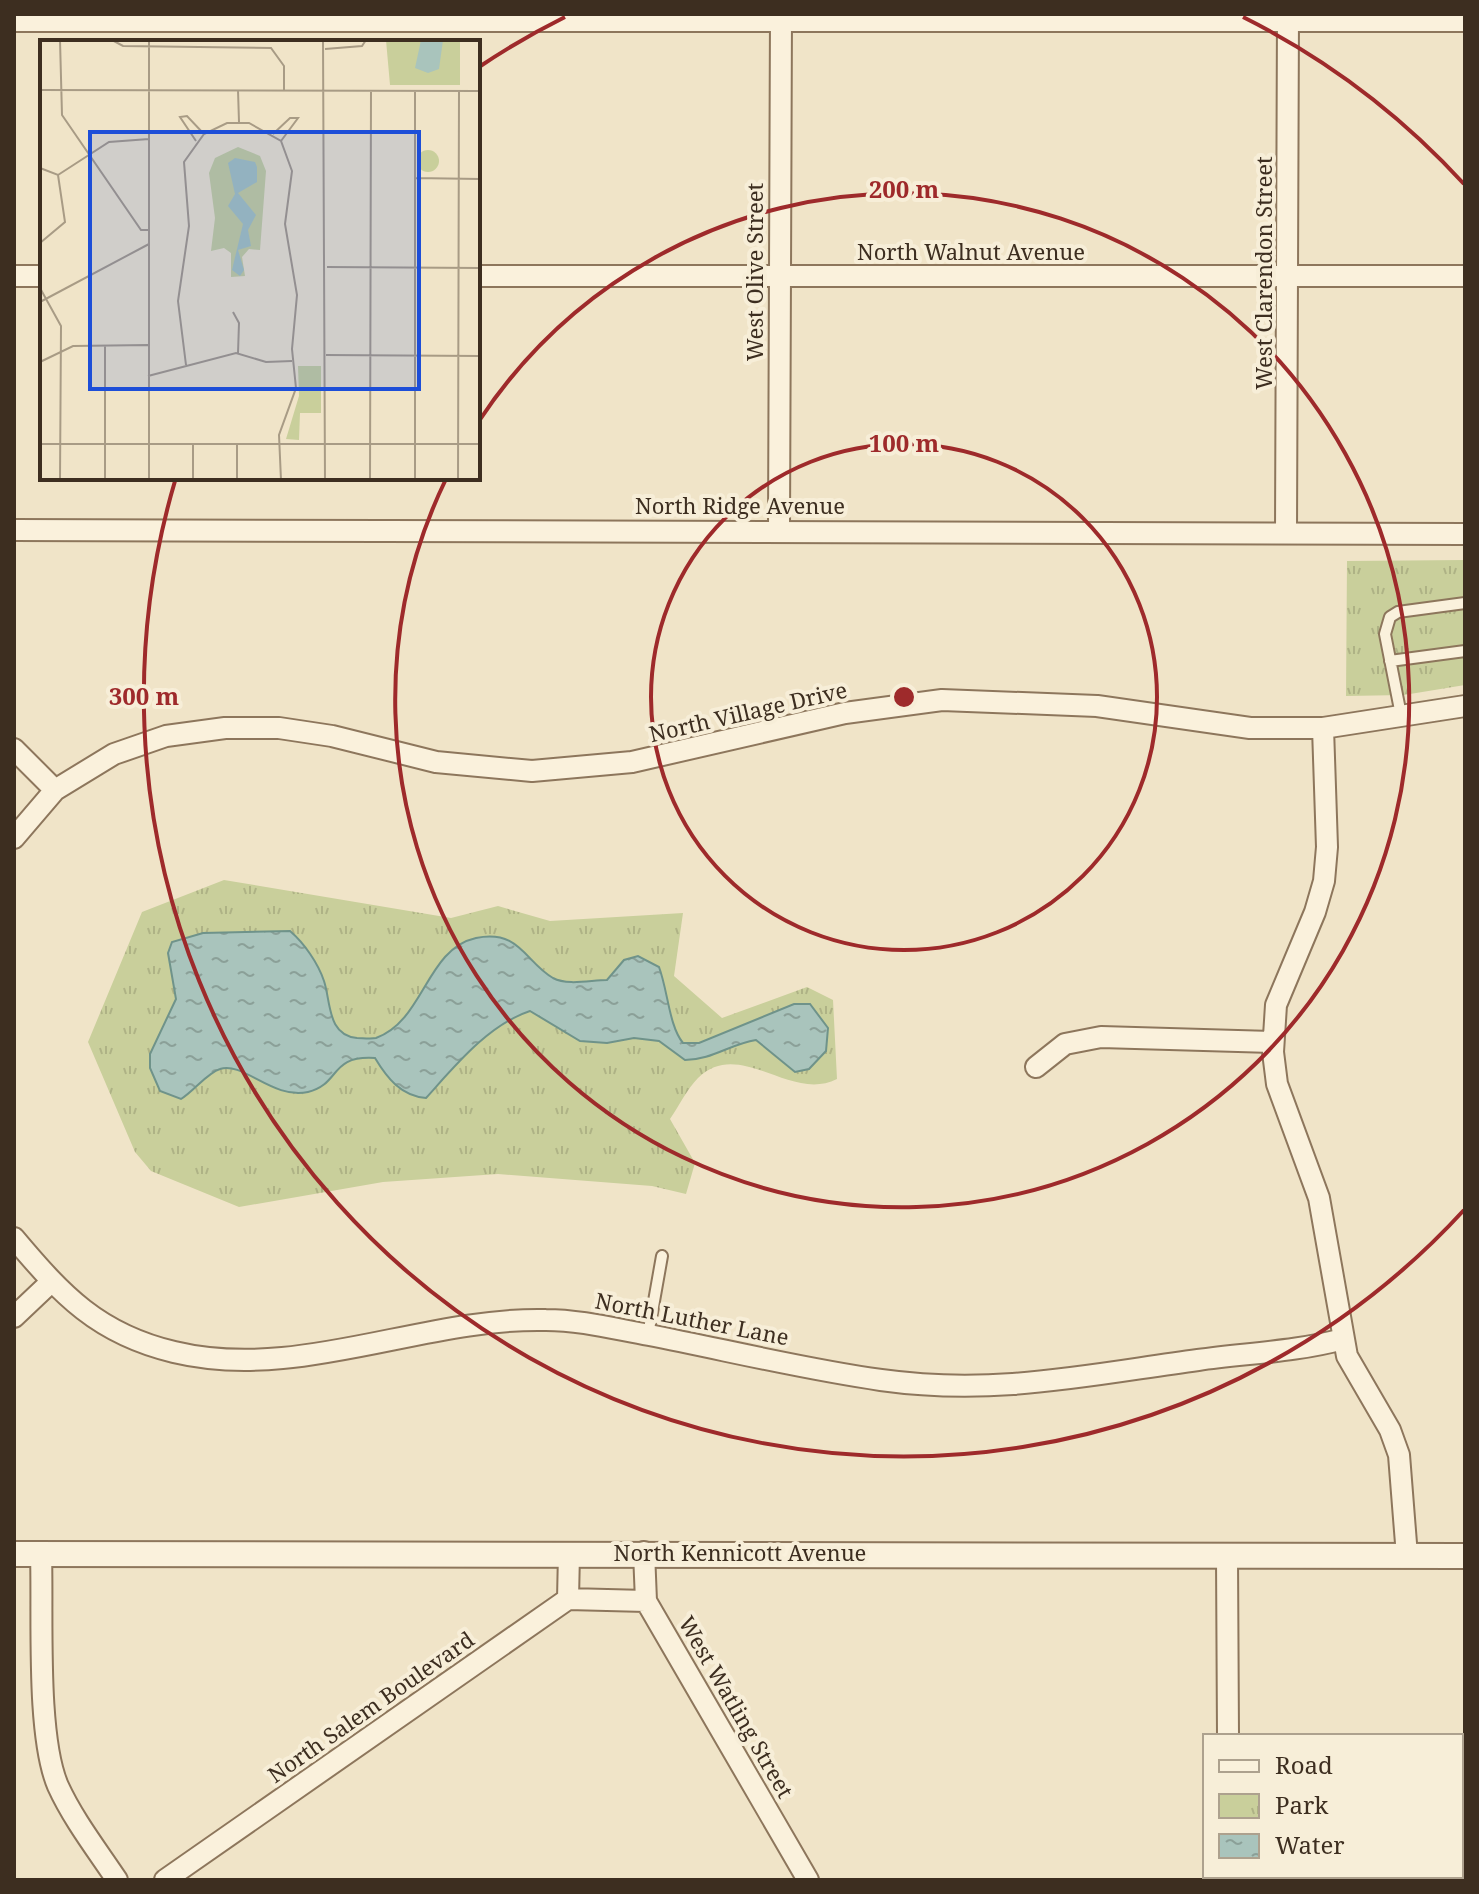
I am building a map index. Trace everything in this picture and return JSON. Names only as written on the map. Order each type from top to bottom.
[{"type":"street","points":[[14,21],[780,16],[1465,21]]},
{"type":"street","name":"West Olive Street","points":[[779,529],[780,16]]},
{"type":"street","name":"West Clarendon Street","points":[[1286,533],[1288,18]]},
{"type":"street","points":[[14,276],[40,276]]},
{"type":"street","name":"North Walnut Avenue","points":[[480,276],[1465,276]]},
{"type":"street","name":"North Ridge Avenue","points":[[14,530],[779,529],[1465,534]]},
{"type":"street","name":"North Village Drive","points":[[14,837],[55,790],[114,754],[144,742],[199,731],[250,727],[332,736],[436,762],[532,771],[632,762],[845,713],[942,700],[1097,706],[1212,725],[1323,728],[1465,706]]},
{"type":"street","points":[[1323,728],[1327,847],[1324,881],[1315,912],[1276,1005],[1273,1042],[1277,1084],[1319,1198],[1343,1339],[1352,1365],[1390,1430],[1399,1455],[1407,1556]]},
{"type":"street","points":[[14,749],[55,790]]},
{"type":"street","points":[[1036,1067],[1065,1044],[1101,1037],[1273,1042]]},
{"type":"street","name":"North Luther Lane","points":[[14,1238],[51,1282],[79,1309],[132,1342],[177,1353],[213,1357],[333,1351],[441,1328],[507,1321],[567,1321],[876,1379],[976,1386],[1082,1379],[1197,1360],[1303,1349],[1343,1339]]},
{"type":"street","points":[[14,1317],[51,1282]]},
{"type":"street","name":"North Kennicott Avenue","points":[[14,1554],[644,1552],[1465,1556]]},
{"type":"street","name":"West Watling Street","points":[[644,1552],[646,1601],[808,1880]]},
{"type":"street","points":[[569,1553],[568,1599],[646,1601]]},
{"type":"street","points":[[41,1554],[46,1720],[54,1769],[72,1812],[117,1880]]},
{"type":"street","points":[[1227,1557],[1228,1734]]},
{"type":"street","name":"North Salem Boulevard","points":[[165,1880],[568,1599]]},
{"type":"lane","points":[[1401,715],[1385,628],[1392,614],[1465,603]]},
{"type":"lane","points":[[1390,661],[1465,651]]},
{"type":"lane","points":[[648,1335],[662,1256]]},
{"type":"green space","points":[[1465,560],[1465,685],[1404,695],[1346,696],[1347,561]]},
{"type":"green space","points":[[224,880],[451,918],[498,906],[550,921],[683,913],[674,976],[722,1018],[807,987],[833,1000],[837,1079],[819,1084],[801,1083],[731,1064],[714,1067],[698,1078],[670,1119],[695,1163],[686,1194],[652,1186],[498,1174],[383,1182],[239,1207],[151,1171],[135,1152],[88,1042],[142,912]]},
{"type":"water","points":[[290,931],[318,967],[335,1024],[347,1036],[376,1038],[392,1029],[405,1017],[446,956],[459,945],[491,936],[512,942],[543,971],[566,982],[607,980],[624,960],[638,956],[659,967],[675,1027],[683,1043],[699,1043],[794,1004],[810,1004],[828,1028],[826,1051],[809,1069],[795,1072],[756,1040],[685,1060],[659,1041],[634,1038],[607,1043],[580,1041],[530,1011],[486,1036],[426,1098],[402,1090],[375,1058],[360,1058],[342,1065],[326,1083],[308,1092],[283,1091],[229,1068],[210,1074],[181,1099],[160,1091],[150,1068],[150,1054],[176,999],[168,953],[172,942],[203,933]]}]
